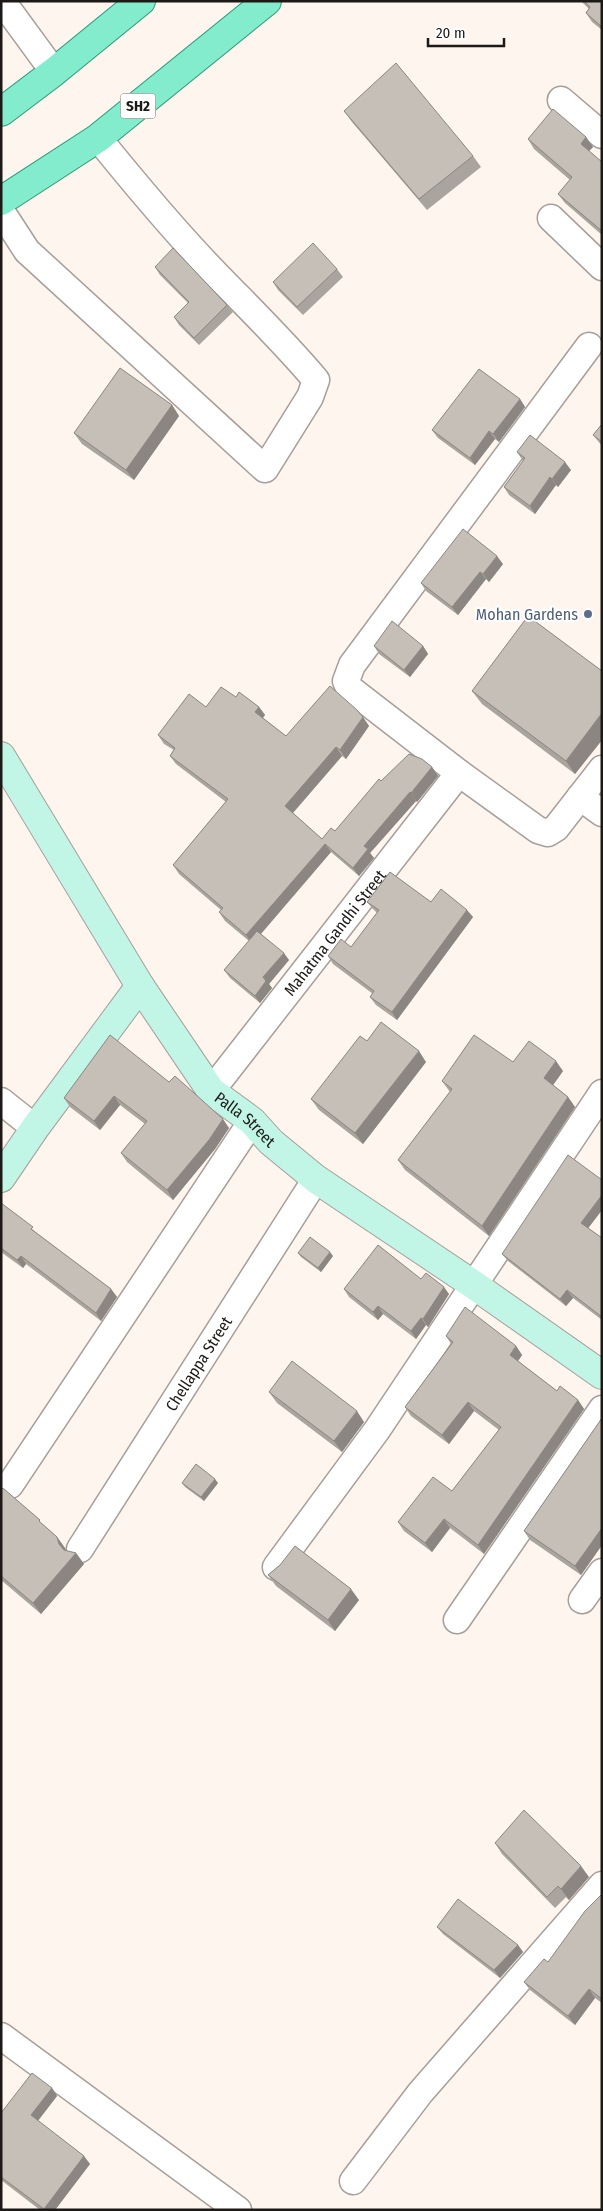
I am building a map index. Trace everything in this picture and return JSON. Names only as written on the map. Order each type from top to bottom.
[{"type":"main road","points":[[1,112],[54,72],[141,1]]},
{"type":"main road","name":"SH2","points":[[1,201],[98,138],[267,1]]},
{"type":"street","points":[[2,1],[54,72]]},
{"type":"street","points":[[561,100],[602,135]]},
{"type":"street","points":[[1,211],[27,251],[265,469],[310,397],[316,380],[285,343],[217,276],[142,193],[98,138]]},
{"type":"street","points":[[552,218],[602,267]]},
{"type":"street","points":[[589,346],[352,665],[342,666],[349,688],[459,773],[538,830],[548,833],[556,828],[602,770]]},
{"type":"street","name":"Palla Street","points":[[1,756],[140,986],[211,1091],[252,1121],[271,1142],[316,1179],[474,1285],[602,1375]]},
{"type":"street","name":"Mahatma Gandhi Street","points":[[211,1091],[459,773]]},
{"type":"street","points":[[580,796],[602,814]]},
{"type":"street","points":[[1,1178],[35,1128],[140,986]]},
{"type":"street","points":[[276,1567],[377,1430],[602,1093]]},
{"type":"street","points":[[1,1101],[35,1128]]},
{"type":"street","points":[[10,1485],[252,1121]]},
{"type":"street","name":"Chellappa Street","points":[[80,1549],[316,1179]]},
{"type":"street","points":[[457,1620],[602,1409]]},
{"type":"street","points":[[582,1600],[602,1572]]},
{"type":"street","points":[[353,2181],[420,2093],[602,1885]]},
{"type":"street","points":[[1,2036],[238,2210]]},
{"type":"building","points":[[584,1],[602,1],[602,27],[586,13],[590,7]]},
{"type":"building","points":[[396,63],[473,156],[419,199],[344,111]]},
{"type":"building","points":[[553,109],[586,137],[581,144],[602,162],[602,231],[558,194],[572,177],[528,139]]},
{"type":"building","points":[[313,243],[337,269],[297,307],[273,282]]},
{"type":"building","points":[[173,248],[227,305],[194,338],[174,317],[189,302],[155,267]]},
{"type":"building","points":[[120,368],[172,405],[126,470],[74,433]]},
{"type":"building","points":[[479,369],[520,399],[493,434],[489,431],[470,458],[432,430]]},
{"type":"building","points":[[602,424],[602,442],[593,435]]},
{"type":"building","points":[[530,435],[565,462],[552,479],[550,477],[530,506],[504,487],[525,458],[517,452]]},
{"type":"building","points":[[463,529],[497,556],[483,574],[480,572],[452,607],[421,583]]},
{"type":"building","points":[[528,616],[602,671],[602,713],[566,761],[472,691]]},
{"type":"building","points":[[392,621],[423,646],[404,670],[374,646]]},
{"type":"building","points":[[330,686],[363,717],[340,750],[336,747],[285,806],[322,839],[331,828],[335,831],[379,779],[381,781],[409,754],[422,759],[432,767],[364,846],[368,849],[353,868],[325,844],[246,935],[219,912],[223,908],[173,865],[228,799],[170,756],[175,748],[158,735],[189,694],[206,707],[221,687],[236,697],[239,692],[259,707],[255,712],[286,736]]},
{"type":"building","points":[[390,872],[431,902],[441,889],[467,910],[392,1012],[370,997],[374,991],[328,956],[341,939],[351,947],[379,910],[367,902]]},
{"type":"building","points":[[257,931],[284,953],[263,977],[266,981],[255,996],[224,970]]},
{"type":"building","points":[[381,1022],[419,1051],[355,1133],[311,1099],[360,1036],[367,1041]]},
{"type":"building","points":[[110,1035],[169,1082],[175,1076],[223,1119],[209,1140],[167,1190],[121,1153],[147,1121],[114,1096],[94,1121],[64,1098]]},
{"type":"building","points":[[474,1035],[513,1062],[529,1041],[556,1061],[544,1078],[568,1097],[482,1226],[398,1160],[452,1089],[442,1081]]},
{"type":"building","points":[[568,1155],[602,1180],[602,1195],[581,1223],[602,1238],[602,1317],[567,1290],[560,1299],[502,1254]]},
{"type":"building","points":[[1,1203],[33,1227],[31,1229],[111,1289],[96,1313],[21,1256],[17,1260],[1,1248]]},
{"type":"building","points":[[310,1237],[330,1252],[318,1268],[298,1253]]},
{"type":"building","points":[[378,1245],[421,1279],[426,1273],[444,1287],[423,1319],[421,1318],[411,1331],[378,1306],[373,1312],[344,1289]]},
{"type":"building","points":[[465,1307],[516,1346],[510,1355],[557,1391],[560,1386],[578,1400],[478,1545],[444,1519],[425,1543],[398,1522],[433,1477],[452,1491],[501,1427],[468,1402],[442,1435],[405,1407],[453,1342],[446,1336]]},
{"type":"building","points":[[292,1361],[357,1411],[334,1441],[269,1392]]},
{"type":"building","points":[[602,1418],[602,1528],[575,1566],[524,1531]]},
{"type":"building","points":[[196,1464],[215,1479],[201,1497],[182,1483]]},
{"type":"building","points":[[1,1488],[40,1520],[57,1537],[59,1544],[64,1550],[76,1553],[33,1603],[1,1576]]},
{"type":"building","points":[[295,1546],[351,1589],[328,1620],[268,1575],[280,1565]]},
{"type":"building","points":[[524,1810],[581,1866],[561,1889],[558,1886],[547,1897],[495,1843]]},
{"type":"building","points":[[602,1894],[602,1999],[589,1989],[568,2016],[524,1982],[544,1959],[548,1962],[585,1911]]},
{"type":"building","points":[[458,1899],[518,1945],[494,1970],[437,1927]]},
{"type":"building","points":[[32,2073],[52,2088],[31,2115],[84,2156],[44,2209],[1,2177],[1,2113]]},
{"type":"place","name":"Mohan Gardens","points":[[588,614]]}]
